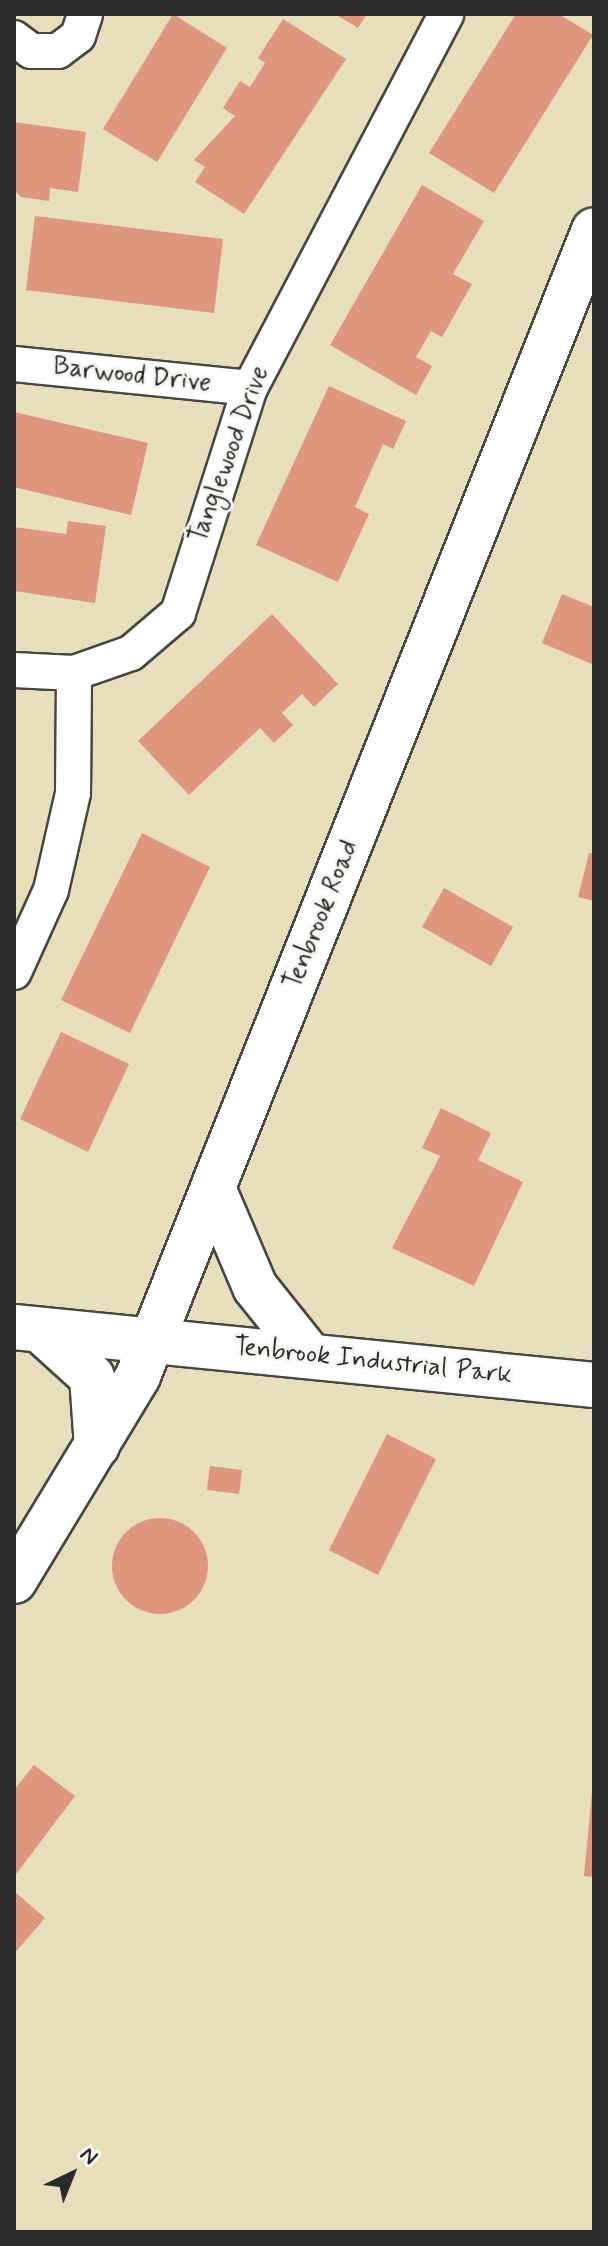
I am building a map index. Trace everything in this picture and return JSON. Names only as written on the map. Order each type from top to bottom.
[{"type":"street","points":[[14,38],[31,51],[58,51],[78,36],[85,14]]},
{"type":"street","name":"Tanglewood Drive","points":[[14,670],[74,673],[131,653],[178,613],[250,388],[446,14]]},
{"type":"street","name":"Tenbrook Road","points":[[14,1581],[97,1446],[153,1339],[594,230]]},
{"type":"street","name":"Barwood Drive","points":[[14,364],[250,388]]},
{"type":"street","points":[[14,972],[51,890],[73,793],[74,673]]},
{"type":"street","points":[[213,1188],[255,1287],[310,1356]]},
{"type":"street","points":[[27,1328],[92,1377],[97,1446]]},
{"type":"street","name":"Tenbrook Industrial Park","points":[[27,1328],[594,1385]]},
{"type":"building","points":[[173,14],[227,48],[157,162],[103,129]]},
{"type":"building","points":[[335,14],[367,14],[358,28]]},
{"type":"building","points":[[516,14],[559,14],[593,35],[494,193],[429,153]]},
{"type":"building","points":[[283,19],[346,59],[244,214],[195,182],[205,167],[194,160],[235,116],[223,108],[240,81],[250,87],[265,63],[258,58]]},
{"type":"building","points":[[14,122],[86,132],[78,192],[50,188],[49,201],[21,197],[14,189]]},
{"type":"building","points":[[422,185],[484,221],[453,274],[472,284],[442,337],[431,331],[416,357],[432,366],[416,395],[330,345]]},
{"type":"building","points":[[35,216],[223,239],[214,313],[26,290]]},
{"type":"building","points":[[329,386],[406,421],[393,449],[383,444],[355,507],[369,514],[338,582],[256,545]]},
{"type":"building","points":[[14,412],[148,443],[131,515],[14,487]]},
{"type":"building","points":[[68,521],[106,526],[95,603],[14,591],[14,527],[66,534]]},
{"type":"building","points":[[562,594],[594,607],[594,665],[542,643]]},
{"type":"building","points":[[272,614],[338,684],[314,707],[302,694],[282,713],[293,725],[274,743],[260,728],[189,795],[138,741]]},
{"type":"building","points":[[142,833],[210,867],[130,1033],[61,1000]]},
{"type":"building","points":[[589,853],[594,854],[594,901],[578,897]]},
{"type":"building","points":[[444,888],[513,927],[491,966],[422,927]]},
{"type":"building","points":[[61,1032],[129,1064],[88,1152],[20,1119]]},
{"type":"building","points":[[441,1108],[491,1133],[478,1160],[523,1182],[474,1286],[392,1248],[440,1156],[422,1148]]},
{"type":"building","points":[[387,1434],[436,1459],[378,1575],[329,1550]]},
{"type":"building","points":[[210,1466],[242,1470],[239,1494],[207,1490]]},
{"type":"building","points":[[160,1518],[179,1521],[194,1532],[205,1547],[208,1566],[205,1585],[194,1600],[179,1611],[160,1614],[141,1611],[126,1600],[115,1585],[112,1566],[115,1547],[126,1532],[141,1521]]},
{"type":"building","points":[[34,1765],[75,1796],[14,1877],[14,1790]]},
{"type":"building","points":[[594,1792],[594,1877],[584,1876]]},
{"type":"building","points":[[14,1891],[45,1918],[14,1954]]}]
